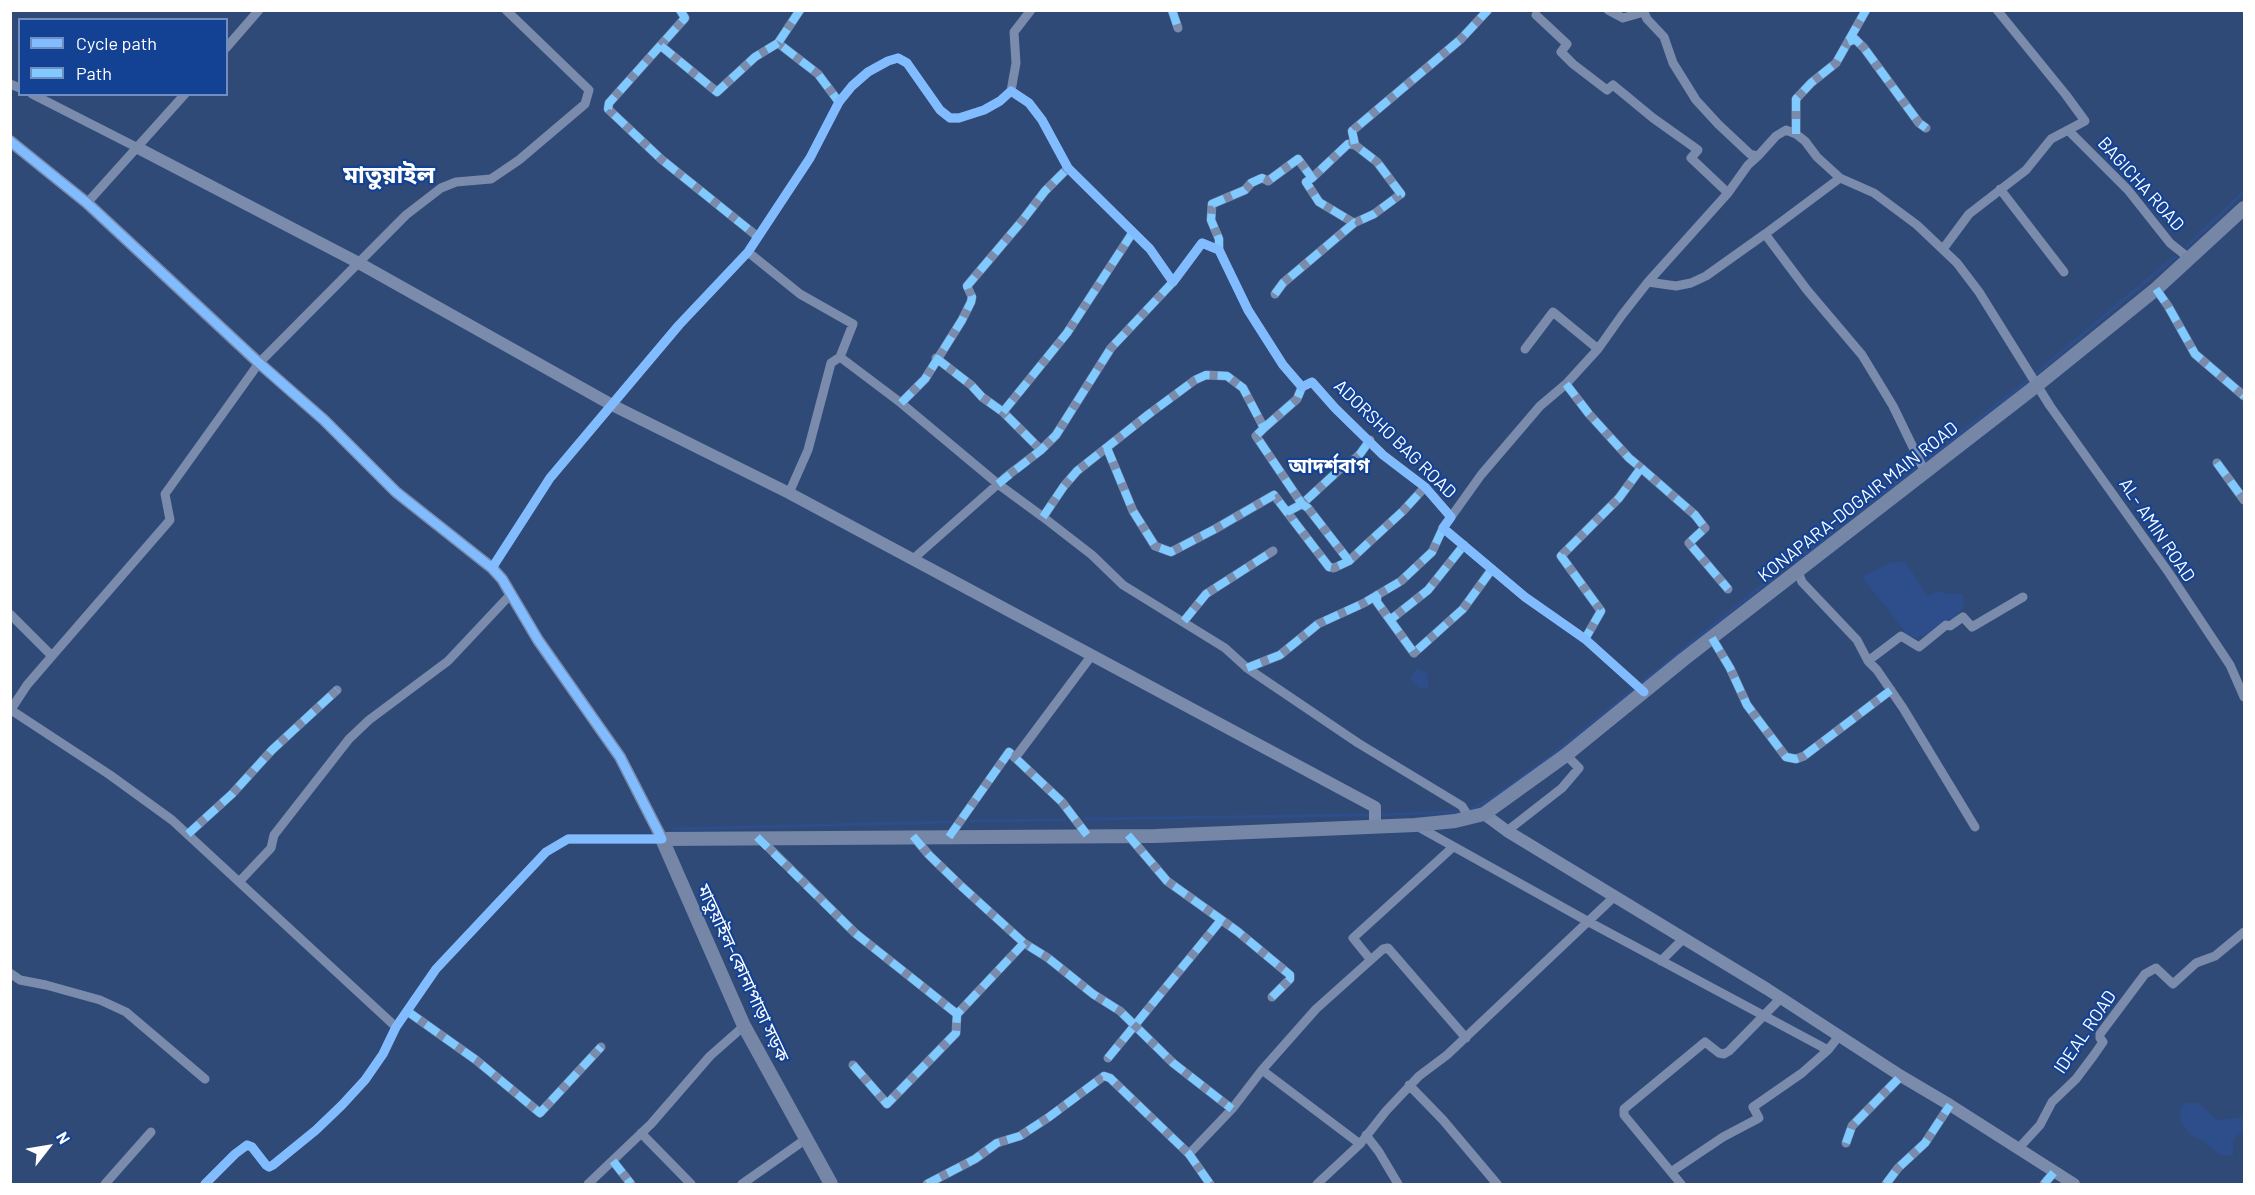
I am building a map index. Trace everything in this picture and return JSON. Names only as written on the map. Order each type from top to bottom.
[{"type":"main road","name":"KONAPARA-DOGAIR MAIN ROAD","points":[[1471,813],[1566,755],[1639,687],[1712,638],[2036,386],[2156,289],[2244,208]]},
{"type":"main road","points":[[662,839],[1128,835],[1375,817],[1415,825],[1471,813]]},
{"type":"main road","name":"মাতুয়াইল-কোনাপাড়া সড়ক","points":[[662,839],[744,1026],[831,1185]]},
{"type":"street","points":[[228,46],[259,10]]},
{"type":"street","points":[[396,1027],[172,820],[110,775],[11,710],[52,656],[170,520],[165,494],[259,363],[406,215],[441,188],[456,182],[491,179],[519,160],[585,104],[589,90],[506,10]]},
{"type":"street","points":[[680,10],[685,18],[609,103],[608,109],[661,159],[758,237]]},
{"type":"street","points":[[661,46],[717,92],[755,57],[778,43],[800,10]]},
{"type":"street","points":[[492,568],[550,478],[679,326],[748,252],[810,158],[839,102],[852,86],[868,72],[898,58],[907,63],[940,110],[950,118],[959,118],[984,110],[1000,101],[1011,91],[1017,48],[1014,32],[1031,10]]},
{"type":"street","points":[[1172,10],[1178,28]]},
{"type":"street","points":[[1355,145],[1352,131],[1461,39],[1488,10]]},
{"type":"street","points":[[1608,10],[1623,18],[1644,12],[1647,20],[1664,37],[1673,63],[1696,100],[1750,154],[1758,156]]},
{"type":"street","points":[[1451,517],[1481,475],[1540,406],[1566,384],[1599,349],[1648,282],[1728,193],[1748,165],[1776,136],[1786,130],[1796,134],[1796,99],[1811,83],[1836,63],[1866,10]]},
{"type":"street","name":"BAGICHA ROAD","points":[[1997,10],[2084,118],[2083,123],[2069,131],[2128,190],[2164,236],[2190,259]]},
{"type":"street","points":[[1536,15],[1567,44],[1561,52],[1573,64],[1607,90],[1613,85],[1653,118],[1698,150],[1691,158],[1728,193]]},
{"type":"street","points":[[1848,42],[1855,39],[1864,48],[1919,123],[1926,128]]},
{"type":"street","points":[[778,43],[818,74],[839,102]]},
{"type":"street","points":[[1011,91],[1029,103],[1042,120],[1068,168],[1150,249],[1173,282]]},
{"type":"street","points":[[36,96],[357,262],[612,405],[789,493],[1092,655],[1375,817]]},
{"type":"street","points":[[87,203],[183,96]]},
{"type":"street","points":[[1943,249],[1969,214],[2026,170],[2051,139],[2069,131]]},
{"type":"street","name":"AL- AMIN ROAD","points":[[1796,134],[1840,178],[1874,193],[1917,225],[1957,262],[1979,292],[2036,386],[2169,573],[2230,665],[2244,697]]},
{"type":"street","points":[[10,141],[87,203],[259,363],[324,420],[396,492],[492,568],[502,579],[538,640],[620,757],[662,839],[568,839],[557,844],[533,863],[436,969],[396,1027],[383,1054],[365,1080],[329,1118],[269,1167],[252,1147],[247,1145],[204,1185]]},
{"type":"street","points":[[1275,294],[1283,283],[1354,224],[1374,214],[1401,194],[1377,162],[1355,145],[1348,144],[1306,182],[1319,202],[1354,224]]},
{"type":"street","name":"ADORSHO BAG ROAD","points":[[1312,178],[1299,159],[1268,181],[1262,178],[1251,183],[1245,190],[1212,204],[1211,220],[1219,239],[1219,250],[1248,310],[1283,365],[1302,387],[1312,382],[1383,455],[1425,487],[1451,517],[1443,528],[1525,597],[1585,639],[1639,687]]},
{"type":"street","points":[[901,403],[925,379],[971,302],[972,297],[967,286],[1045,191],[1068,168]]},
{"type":"street","points":[[1648,282],[1676,286],[1691,283],[1706,276],[1840,178]]},
{"type":"street","points":[[2000,189],[2064,273]]},
{"type":"street","points":[[1003,412],[1067,333],[1133,232]]},
{"type":"street","points":[[1765,234],[1807,290],[1862,356],[1893,406],[1925,472]]},
{"type":"street","points":[[913,559],[1056,435],[1111,348],[1173,282],[1202,243],[1219,250]]},
{"type":"street","points":[[748,252],[800,294],[853,324],[840,357],[831,363],[808,450],[789,493]]},
{"type":"street","points":[[2156,289],[2195,354],[2244,396]]},
{"type":"street","points":[[1525,349],[1553,312],[1599,349]]},
{"type":"street","points":[[840,357],[901,403],[998,484],[1092,555],[1123,585],[1225,648],[1247,668],[1358,743],[1471,813],[1507,831],[1683,939],[1712,954],[2074,1185]]},
{"type":"street","points":[[936,358],[1003,412],[1041,450]]},
{"type":"street","points":[[1043,517],[1077,471],[1149,414],[1195,380],[1206,375],[1227,376],[1243,388],[1264,428]]},
{"type":"street","points":[[1566,384],[1589,414],[1629,458],[1695,515],[1705,528],[1689,543],[1728,589]]},
{"type":"street","points":[[1302,387],[1297,399],[1256,436],[1302,504],[1308,508],[1349,561]]},
{"type":"street","points":[[1287,512],[1302,504],[1360,454],[1370,440]]},
{"type":"street","points":[[1107,448],[1133,511],[1155,546],[1171,552],[1274,495],[1329,567],[1339,567],[1349,561],[1403,512],[1425,487]]},
{"type":"street","points":[[2217,463],[2244,500]]},
{"type":"street","points":[[1585,639],[1601,611],[1562,556],[1619,498],[1641,468]]},
{"type":"street","points":[[1247,668],[1280,655],[1318,624],[1401,581],[1432,552],[1443,528]]},
{"type":"street","points":[[1390,620],[1428,590],[1464,545]]},
{"type":"street","points":[[1184,621],[1206,594],[1272,551]]},
{"type":"street","points":[[1377,595],[1377,602],[1414,653],[1462,609],[1492,569]]},
{"type":"street","points":[[1798,572],[1802,582],[1857,640],[1868,661],[1891,690],[1975,827]]},
{"type":"street","points":[[239,882],[271,848],[274,836],[349,739],[369,720],[448,662],[511,594]]},
{"type":"street","points":[[1868,661],[1901,636],[1919,647],[1946,625],[1950,626],[1963,617],[1972,627],[2023,597]]},
{"type":"street","points":[[10,614],[52,656]]},
{"type":"street","points":[[1712,638],[1734,675],[1748,705],[1786,757],[1796,759],[1804,756],[1891,690]]},
{"type":"street","points":[[1015,758],[1092,655]]},
{"type":"street","points":[[188,834],[232,794],[272,750],[337,690]]},
{"type":"street","points":[[949,837],[1010,752],[1062,802],[1087,835]]},
{"type":"street","points":[[1507,831],[1562,788],[1579,768],[1566,755]]},
{"type":"street","points":[[1415,825],[1589,922],[1828,1050]]},
{"type":"street","points":[[1128,835],[1167,881],[1221,920],[1290,975],[1290,979],[1272,997]]},
{"type":"street","points":[[913,836],[952,877],[1024,943],[1120,1011],[1173,1063],[1233,1109]]},
{"type":"street","points":[[757,837],[855,933],[957,1014]]},
{"type":"street","points":[[1370,959],[1353,938],[1453,847]]},
{"type":"street","points":[[1317,1185],[1360,1144],[1409,1085],[1466,1038],[1615,896]]},
{"type":"street","points":[[1108,1058],[1221,920]]},
{"type":"street","name":"IDEAL ROAD","points":[[2018,1149],[2040,1125],[2052,1102],[2076,1079],[2094,1055],[2103,1042],[2100,1034],[2145,974],[2156,968],[2173,984],[2196,963],[2215,956],[2244,932]]},
{"type":"street","points":[[1661,961],[1683,939]]},
{"type":"street","points":[[853,1065],[886,1104],[956,1033],[957,1014],[1024,943]]},
{"type":"street","points":[[1189,1154],[1233,1109],[1262,1070],[1316,1010],[1383,949],[1388,948],[1466,1038]]},
{"type":"street","points":[[10,973],[20,980],[100,1000],[126,1012],[205,1079]]},
{"type":"street","points":[[1681,1185],[1624,1115],[1624,1109],[1705,1042],[1724,1054],[1781,998]]},
{"type":"street","points":[[407,1011],[476,1060],[540,1113],[602,1047]]},
{"type":"street","points":[[588,1185],[641,1133],[710,1056],[744,1026]]},
{"type":"street","points":[[1671,1172],[1723,1137],[1760,1118],[1753,1107],[1802,1073],[1828,1050],[1839,1036]]},
{"type":"street","points":[[1262,1070],[1360,1144]]},
{"type":"street","points":[[927,1185],[975,1159],[997,1143],[1020,1136],[1104,1076],[1110,1077],[1189,1154],[1210,1185]]},
{"type":"street","points":[[1846,1143],[1852,1126],[1901,1076]]},
{"type":"street","points":[[1409,1085],[1443,1120],[1497,1185]]},
{"type":"street","points":[[1886,1184],[1898,1168],[1925,1143],[1950,1105]]},
{"type":"street","points":[[105,1185],[150,1132]]},
{"type":"street","points":[[641,1133],[692,1185]]},
{"type":"street","points":[[1366,1135],[1398,1185]]},
{"type":"street","points":[[742,1185],[806,1139]]},
{"type":"street","points":[[613,1161],[631,1185]]},
{"type":"street","points":[[2044,1185],[2055,1171]]},
{"type":"water","points":[[1905,561],[1927,596],[1940,591],[1947,594],[1963,594],[1964,606],[1955,618],[1942,623],[1928,634],[1915,638],[1906,633],[1862,577],[1888,563]]},
{"type":"water","points":[[1417,669],[1426,672],[1429,684],[1427,688],[1421,689],[1412,681],[1411,677]]},
{"type":"water","points":[[2187,1103],[2198,1103],[2217,1120],[2244,1117],[2244,1131],[2233,1139],[2233,1155],[2221,1156],[2203,1141],[2191,1135],[2181,1122],[2180,1108]]},
{"type":"waterway","points":[[2187,246],[2244,192]]},
{"type":"waterway","points":[[1379,815],[1472,809],[1495,796],[1550,757],[1753,593],[2021,386],[2175,257]]},
{"type":"waterway","points":[[1085,819],[1372,815]]},
{"type":"waterway","points":[[971,821],[1065,820]]},
{"type":"waterway","points":[[673,829],[950,822]]},
{"type":"marked path","points":[[680,10],[685,18],[609,103],[608,109],[661,159],[758,237]]},
{"type":"marked path","points":[[800,10],[778,43],[818,74],[839,102]]},
{"type":"marked path","points":[[1172,10],[1178,28]]},
{"type":"marked path","points":[[1219,250],[1219,239],[1211,220],[1212,204],[1245,190],[1251,183],[1262,178],[1268,181],[1298,159],[1312,178],[1348,144],[1355,145],[1352,131],[1461,39],[1488,10]]},
{"type":"marked path","points":[[1796,134],[1796,99],[1811,83],[1836,63],[1866,10]]},
{"type":"marked path","points":[[1848,42],[1855,39],[1864,48],[1919,123],[1926,128]]},
{"type":"marked path","points":[[661,46],[717,92],[755,57],[778,43]]},
{"type":"marked path","points":[[1275,294],[1283,283],[1354,223],[1374,214],[1401,194],[1377,162],[1355,145]]},
{"type":"marked path","points":[[901,403],[925,379],[962,320],[972,297],[967,286],[1045,191],[1068,168]]},
{"type":"marked path","points":[[1312,178],[1306,182],[1319,202],[1354,223]]},
{"type":"marked path","points":[[1003,412],[1067,333],[1133,232]]},
{"type":"marked path","points":[[998,484],[1056,435],[1111,348],[1173,282]]},
{"type":"marked path","points":[[2156,289],[2195,354],[2244,396]]},
{"type":"marked path","points":[[936,358],[1003,412],[1041,450]]},
{"type":"marked path","points":[[1043,517],[1077,471],[1149,414],[1195,380],[1206,375],[1227,376],[1243,388],[1264,428],[1256,436],[1302,504],[1308,508],[1349,561]]},
{"type":"marked path","points":[[1566,384],[1589,414],[1641,468],[1619,498],[1561,556],[1601,611],[1585,639]]},
{"type":"marked path","points":[[1264,428],[1297,399],[1302,387]]},
{"type":"marked path","points":[[1287,512],[1302,504],[1339,470],[1350,463],[1370,440]]},
{"type":"marked path","points":[[1107,448],[1133,511],[1155,546],[1171,552],[1274,495],[1329,567],[1334,568],[1349,561],[1403,511],[1425,487]]},
{"type":"marked path","points":[[2217,463],[2244,500]]},
{"type":"marked path","points":[[1641,468],[1695,515],[1705,528],[1689,543],[1728,589]]},
{"type":"marked path","points":[[1247,668],[1280,655],[1318,624],[1364,603],[1401,581],[1432,552],[1443,528]]},
{"type":"marked path","points":[[1377,595],[1377,602],[1390,620],[1428,590],[1464,545]]},
{"type":"marked path","points":[[1184,621],[1206,594],[1273,551]]},
{"type":"marked path","points":[[1390,620],[1414,653],[1463,609],[1492,569]]},
{"type":"marked path","points":[[1712,638],[1730,668],[1747,705],[1786,757],[1796,759],[1804,756],[1891,690]]},
{"type":"marked path","points":[[188,834],[232,794],[272,750],[337,690]]},
{"type":"marked path","points":[[949,837],[1009,752],[1062,802],[1087,835]]},
{"type":"marked path","points":[[1128,835],[1167,881],[1237,931],[1290,975],[1290,979],[1272,997]]},
{"type":"marked path","points":[[913,836],[960,885],[1024,943],[1120,1011],[1173,1063],[1232,1109]]},
{"type":"marked path","points":[[757,837],[855,933],[957,1014]]},
{"type":"marked path","points":[[1108,1058],[1221,920]]},
{"type":"marked path","points":[[853,1065],[887,1104],[956,1033],[957,1014],[1024,943]]},
{"type":"marked path","points":[[407,1011],[476,1060],[540,1113],[601,1047]]},
{"type":"marked path","points":[[927,1184],[975,1159],[997,1143],[1020,1136],[1104,1076],[1110,1078],[1189,1154],[1210,1184]]},
{"type":"marked path","points":[[1846,1143],[1852,1126],[1901,1076]]},
{"type":"marked path","points":[[1886,1184],[1898,1168],[1925,1143],[1950,1105]]},
{"type":"marked path","points":[[613,1161],[631,1184]]},
{"type":"marked path","points":[[2044,1184],[2055,1171]]},
{"type":"cycle path","points":[[492,568],[550,478],[679,325],[748,252],[810,158],[839,102],[868,72],[898,58],[907,63],[940,110],[950,118],[959,118],[984,110],[1000,101],[1011,91],[1029,103],[1042,120],[1068,168],[1150,249],[1173,282],[1202,243],[1219,250],[1248,310],[1283,365],[1302,387],[1312,382],[1383,455],[1425,487],[1451,517],[1443,528],[1525,597],[1585,639],[1644,692]]},
{"type":"cycle path","points":[[10,141],[87,203],[259,363],[324,420],[396,492],[492,568],[502,579],[538,640],[620,757],[662,839],[568,839],[546,852],[436,969],[396,1027],[383,1054],[365,1080],[342,1105],[316,1130],[273,1165],[269,1167],[266,1165],[252,1147],[247,1145],[205,1184]]},
{"type":"district","name":"মাতুয়াইল","points":[[389,175]]},
{"type":"district","name":"আদর্শবাগ","points":[[1329,466]]}]
